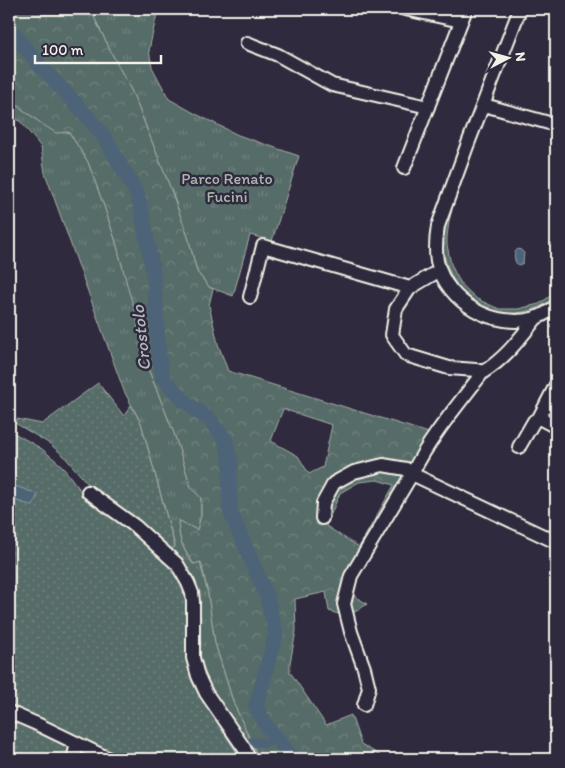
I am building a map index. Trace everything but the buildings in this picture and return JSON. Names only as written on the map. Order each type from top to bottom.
[{"type":"street","points":[[405,9],[461,21]]},
{"type":"street","points":[[404,168],[466,9]]},
{"type":"street","points":[[520,9],[438,226],[436,251],[440,270],[452,291],[460,300],[478,312],[501,320],[525,320],[537,317],[556,306]]},
{"type":"street","points":[[247,43],[278,54],[332,85],[428,106]]},
{"type":"street","points":[[484,105],[556,125]]},
{"type":"street","points":[[250,297],[263,246],[410,288]]},
{"type":"street","points":[[440,270],[410,288],[396,309],[392,335],[406,355],[449,368],[483,372]]},
{"type":"street","points":[[364,705],[369,688],[344,604],[351,576],[412,474],[420,457],[483,372],[515,344],[537,317]]},
{"type":"street","points":[[519,447],[534,421],[539,418],[556,386]]},
{"type":"street","points":[[539,418],[556,426]]},
{"type":"street","points":[[322,518],[323,503],[334,483],[354,472],[383,465],[406,469],[412,474],[556,542]]},
{"type":"street","points":[[88,492],[135,526],[177,564],[192,592],[194,620],[193,658],[198,676],[206,694],[244,748],[249,759]]},
{"type":"street","points":[[9,712],[109,759]]},
{"type":"street","points":[[73,759],[77,744]]},
{"type":"green space","points":[[9,9],[90,9],[133,94],[188,237],[197,272],[209,287],[213,289],[209,305],[218,344],[228,371],[442,437],[354,580],[350,593],[367,604],[353,613],[345,615],[329,611],[326,592],[295,599],[296,631],[290,672],[326,725],[351,715],[361,744],[386,759],[258,759],[234,704],[215,643],[201,562],[194,564],[180,538],[178,520],[197,530],[201,516],[201,498],[191,487],[174,433],[143,356],[136,313],[116,242],[88,162],[69,132],[56,133],[9,99]],"holes":[[[283,409],[332,425],[323,467],[309,474],[298,456],[271,441]],[[377,480],[394,485],[359,547],[326,526],[340,493],[359,482]]]},
{"type":"green space","name":"Parco Renato Fucini","points":[[90,9],[158,9],[149,50],[152,67],[169,99],[238,135],[299,156],[272,241],[250,235],[233,296],[209,287],[197,272],[188,237],[133,94]]},
{"type":"green space","points":[[9,99],[42,124],[69,132],[88,162],[116,242],[136,313],[143,356],[174,433],[191,487],[201,498],[201,516],[197,530],[179,521],[180,539],[193,564],[200,562],[208,594],[215,643],[234,704],[258,759],[252,759],[212,695],[199,668],[196,637],[176,556],[170,549],[175,546],[141,423],[124,391],[45,173],[41,147],[21,122],[9,114]]},
{"type":"green space","points":[[450,209],[452,210],[447,245],[451,264],[462,285],[477,299],[499,309],[518,309],[539,304],[556,292],[556,297],[537,308],[518,313],[508,313],[487,308],[465,295],[453,279],[444,253],[443,228]]},
{"type":"green space","points":[[98,383],[124,416],[131,405],[141,423],[175,547],[170,549],[87,483],[63,455],[50,444],[15,423],[17,419],[42,424]]},
{"type":"green space","points":[[9,430],[42,449],[61,465],[85,496],[125,525],[172,566],[186,593],[187,659],[193,682],[241,759],[118,759],[9,708]]},
{"type":"green space","points":[[9,719],[75,751],[74,759],[9,759]]},
{"type":"water","points":[[518,249],[524,253],[523,263],[519,265],[514,257]]},
{"type":"water","points":[[15,486],[38,494],[33,506],[11,499]]},
{"type":"waterway","name":"Crostolo","points":[[9,28],[105,138],[138,196],[154,279],[159,355],[163,378],[185,402],[209,419],[225,439],[231,462],[229,484],[230,511],[267,597],[276,634],[256,706],[265,724],[294,759]]},
{"type":"waterway","points":[[251,742],[264,743],[276,737]]}]
